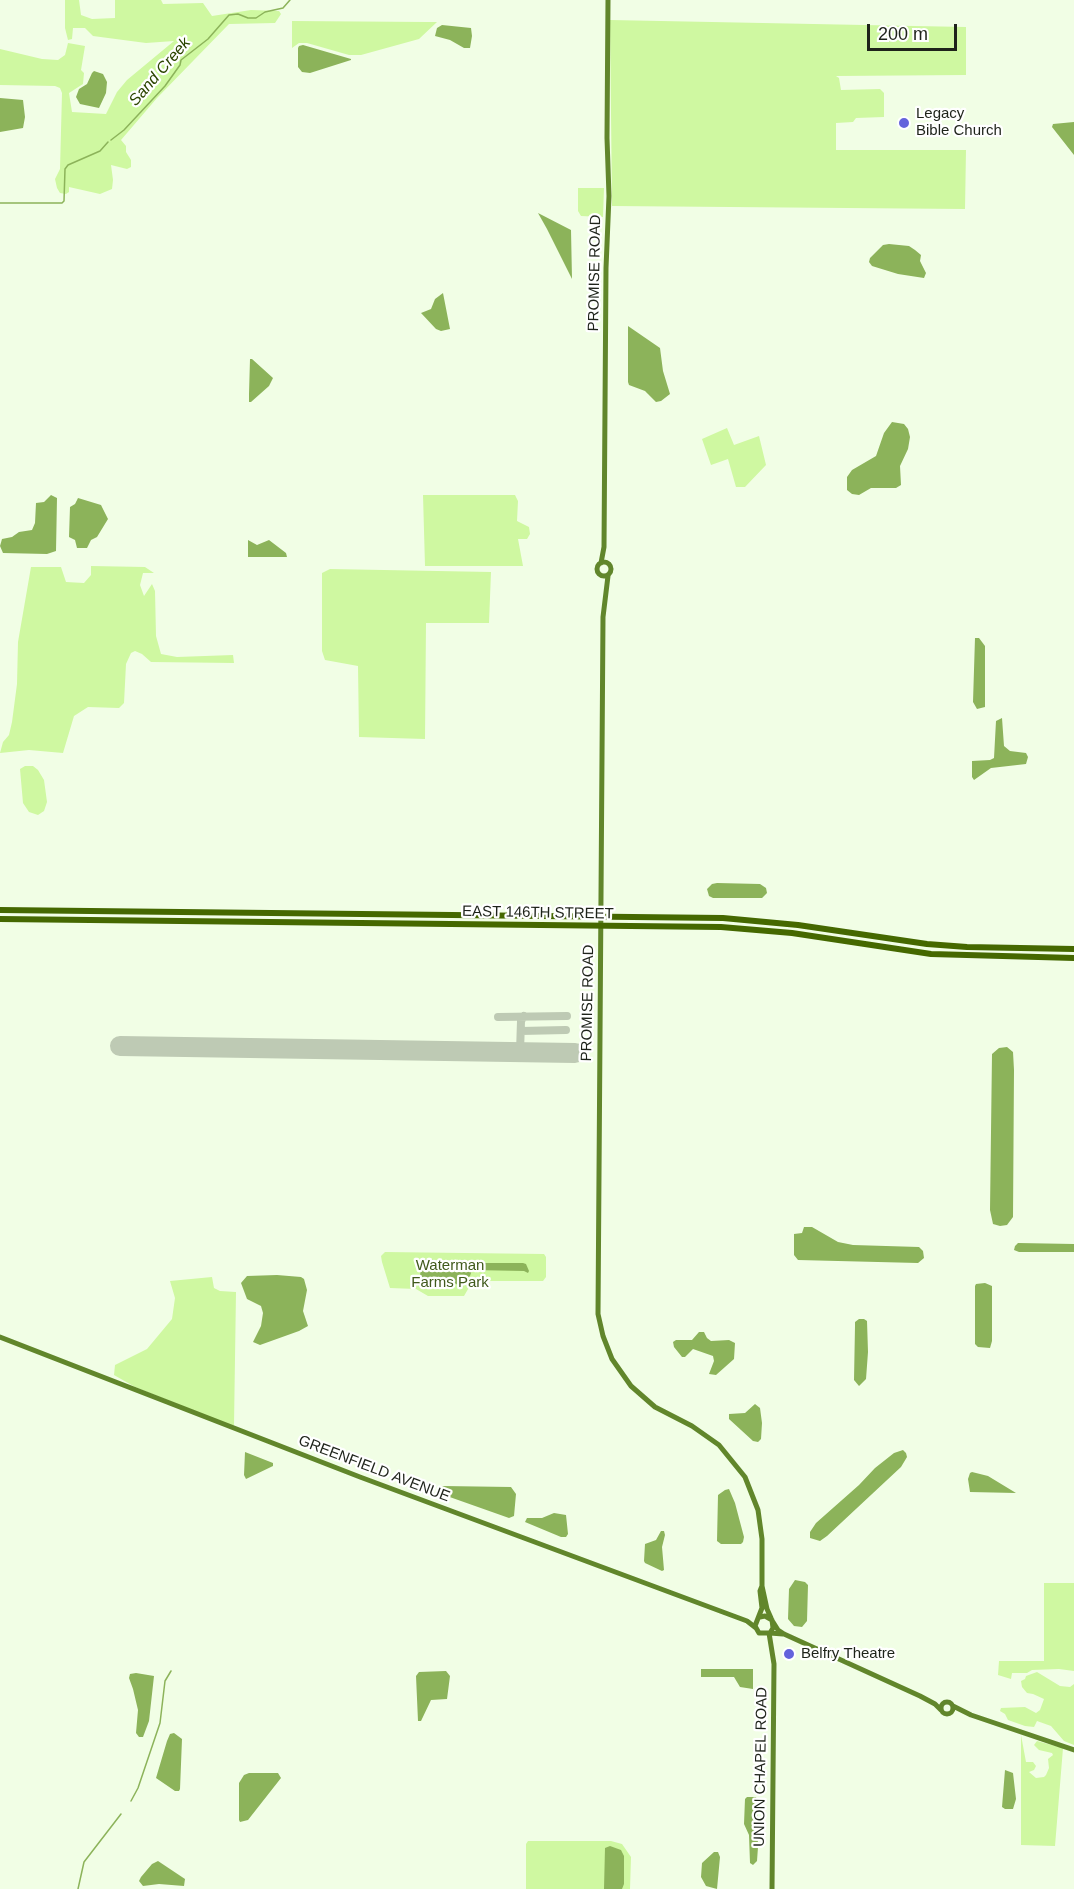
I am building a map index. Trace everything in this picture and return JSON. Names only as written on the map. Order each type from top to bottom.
[{"type":"main road","name":"PROMISE ROAD","points":[[601,563],[604,547],[606,268],[609,200],[608,0]]},
{"type":"main road","name":"PROMISE ROAD","points":[[604,547],[609,564]]},
{"type":"main road","points":[[601,563],[609,564],[611,571],[608,576],[599,575],[596,569],[601,563]]},
{"type":"main road","name":"PROMISE ROAD","points":[[599,575],[605,594]]},
{"type":"main road","name":"PROMISE ROAD","points":[[608,576],[605,594],[600,926],[597,1268],[599,1323],[609,1353],[623,1377],[639,1394],[655,1407],[711,1438],[729,1455],[745,1477],[761,1522],[762,1586]]},
{"type":"main road","name":"EAST 146TH STREET","points":[[0,910],[745,920],[798,925],[939,945],[1074,949]]},
{"type":"main road","points":[[238,921],[264,918],[320,918],[328,913]]},
{"type":"main road","points":[[327,922],[334,917],[390,918],[417,914]]},
{"type":"main road","name":"EAST 146TH STREET","points":[[0,919],[753,929],[809,935],[931,954],[1074,958]]},
{"type":"main road","name":"GREENFIELD AVENUE","points":[[0,1337],[360,1478],[750,1622],[757,1630]]},
{"type":"main road","points":[[762,1586],[760,1591],[762,1610],[757,1630],[770,1646]]},
{"type":"main road","points":[[762,1586],[764,1601],[776,1628],[782,1634]]},
{"type":"main road","points":[[759,1618],[765,1616],[772,1620]]},
{"type":"main road","name":"GREENFIELD AVENUE","points":[[742,1619],[759,1618]]},
{"type":"main road","points":[[769,1633],[773,1628],[772,1620]]},
{"type":"main road","points":[[757,1630],[782,1634],[920,1696],[942,1707],[945,1714],[971,1715]]},
{"type":"main road","name":"UNION CHAPEL ROAD","points":[[769,1633],[774,1665],[772,1889]]},
{"type":"main road","points":[[770,1646],[772,1639],[782,1634]]},
{"type":"main road","points":[[942,1707],[949,1702],[971,1715],[1074,1750]]},
{"type":"main road","points":[[951,1713],[953,1706]]},
{"type":"green space","points":[[65,0],[79,0],[81,15],[92,19],[115,18],[115,0],[161,0],[163,4],[203,3],[212,16],[251,10],[279,11],[281,14],[275,23],[229,24],[157,98],[121,140],[126,146],[131,167],[127,169],[111,165],[112,189],[100,194],[69,187],[69,192],[66,194],[60,193],[55,179],[60,169],[62,93],[60,88],[0,85],[0,49],[42,59],[58,60],[65,55],[68,43],[85,46],[81,70],[84,73],[83,84],[69,93],[72,112],[106,114],[117,92],[127,80],[174,41],[146,43],[93,36],[85,28],[73,28],[72,39],[68,40],[65,28]]},
{"type":"green space","points":[[610,20],[966,27],[966,75],[836,76],[839,78],[841,90],[880,89],[884,93],[884,117],[856,118],[853,122],[836,123],[836,150],[966,150],[965,209],[612,206]]},
{"type":"green space","points":[[292,21],[437,22],[419,39],[361,55],[349,55],[307,43],[299,43],[292,48]]},
{"type":"green space","points":[[578,188],[604,188],[603,217],[581,216],[578,211]]},
{"type":"green space","points":[[727,428],[734,445],[759,436],[766,465],[745,487],[736,487],[728,459],[711,465],[702,439]]},
{"type":"green space","points":[[423,495],[515,495],[518,501],[517,521],[529,527],[530,534],[527,539],[518,539],[523,566],[425,566]]},
{"type":"green space","points":[[91,566],[145,567],[154,573],[143,573],[140,585],[144,596],[152,584],[155,591],[156,636],[161,654],[177,657],[233,655],[234,663],[151,662],[135,651],[131,653],[126,664],[124,703],[119,708],[88,707],[74,716],[63,753],[29,750],[0,753],[3,742],[9,735],[12,722],[17,684],[18,642],[31,567],[61,567],[66,582],[84,583],[91,575]]},
{"type":"green space","points":[[330,569],[491,572],[489,623],[426,623],[425,739],[359,737],[358,666],[325,660],[322,651],[322,573]]},
{"type":"green space","points":[[33,766],[44,780],[47,802],[44,811],[38,815],[29,812],[23,803],[20,769]]},
{"type":"green space","name":"Waterman Farms Park","points":[[385,1252],[544,1254],[546,1277],[543,1281],[476,1281],[471,1284],[464,1296],[428,1296],[416,1289],[390,1288],[381,1256]]},
{"type":"green space","points":[[212,1277],[214,1288],[220,1291],[236,1292],[234,1425],[135,1387],[114,1375],[115,1365],[147,1349],[172,1319],[175,1298],[170,1281]]},
{"type":"green space","points":[[1044,1583],[1074,1583],[1074,1671],[1032,1670],[1027,1673],[1012,1673],[1011,1679],[998,1675],[999,1661],[1044,1661]]},
{"type":"green space","points":[[1037,1672],[1060,1686],[1070,1687],[1074,1684],[1074,1745],[1064,1741],[1051,1726],[1037,1721],[1034,1727],[1025,1726],[1008,1720],[1000,1711],[1001,1708],[1025,1707],[1036,1713],[1040,1710],[1044,1699],[1027,1693],[1021,1681],[1026,1676]]},
{"type":"green space","points":[[1021,1735],[1026,1762],[1033,1762],[1036,1766],[1029,1772],[1036,1778],[1046,1775],[1049,1768],[1048,1759],[1053,1755],[1039,1750],[1034,1745],[1037,1741],[1063,1748],[1055,1846],[1021,1845]]},
{"type":"green space","points":[[528,1841],[611,1841],[622,1844],[631,1857],[630,1889],[526,1889],[526,1844]]},
{"type":"shaded area","points":[[442,25],[471,28],[470,48],[464,48],[450,40],[435,36],[437,28]]},
{"type":"shaded area","points":[[303,45],[351,60],[310,73],[302,72],[298,67],[298,48]]},
{"type":"shaded area","points":[[94,71],[103,74],[107,82],[106,93],[99,108],[80,104],[76,97],[79,89],[87,84]]},
{"type":"shaded area","points":[[0,98],[23,100],[25,117],[23,128],[0,132]]},
{"type":"shaded area","points":[[1074,122],[1074,155],[1052,127],[1053,124]]},
{"type":"shaded area","points":[[538,213],[571,230],[572,279],[547,229]]},
{"type":"shaded area","points":[[883,245],[909,246],[921,255],[920,261],[926,273],[924,278],[898,274],[872,266],[869,262],[870,258]]},
{"type":"shaded area","points":[[443,293],[450,329],[441,331],[436,329],[421,313],[431,309],[435,299]]},
{"type":"shaded area","points":[[628,326],[660,348],[663,371],[670,394],[661,401],[656,402],[645,391],[629,385]]},
{"type":"shaded area","points":[[250,359],[273,378],[269,386],[249,402],[249,394]]},
{"type":"shaded area","points":[[892,422],[904,424],[910,437],[908,449],[900,466],[901,485],[896,488],[871,488],[859,495],[852,494],[847,490],[847,477],[852,470],[876,456],[884,433]]},
{"type":"shaded area","points":[[51,495],[57,498],[56,551],[47,554],[3,553],[0,546],[2,539],[12,537],[19,532],[32,530],[35,523],[36,503],[44,502]]},
{"type":"shaded area","points":[[78,498],[101,505],[108,519],[87,548],[77,548],[75,540],[69,537],[70,507]]},
{"type":"shaded area","points":[[248,540],[257,545],[269,540],[286,553],[287,557],[248,557]]},
{"type":"shaded area","points":[[975,638],[979,638],[985,646],[985,707],[977,709],[973,702]]},
{"type":"shaded area","points":[[1002,718],[1004,746],[1010,751],[1026,753],[1028,757],[1026,764],[991,768],[974,780],[972,761],[994,758],[996,721]]},
{"type":"shaded area","points":[[717,883],[760,884],[766,888],[767,893],[762,898],[713,898],[709,896],[707,889]]},
{"type":"shaded area","points":[[1007,1047],[1013,1052],[1014,1070],[1013,1217],[1007,1225],[1000,1226],[993,1224],[990,1210],[992,1054],[999,1048]]},
{"type":"shaded area","points":[[804,1227],[812,1227],[838,1242],[853,1245],[919,1247],[923,1251],[924,1258],[918,1263],[798,1260],[794,1255],[794,1234],[802,1233]]},
{"type":"shaded area","points":[[1018,1243],[1074,1244],[1074,1252],[1019,1252],[1014,1250]]},
{"type":"shaded area","points":[[424,1259],[469,1263],[523,1263],[529,1271],[528,1273],[472,1270],[470,1276],[460,1284],[425,1286],[420,1278],[421,1261]]},
{"type":"shaded area","points":[[277,1275],[304,1279],[307,1290],[303,1311],[308,1326],[260,1345],[253,1342],[261,1326],[263,1313],[261,1306],[247,1299],[241,1283],[247,1276]]},
{"type":"shaded area","points":[[985,1283],[992,1286],[990,1348],[978,1347],[975,1344],[975,1286]]},
{"type":"shaded area","points":[[859,1319],[867,1321],[868,1352],[866,1379],[859,1386],[854,1380],[855,1322]]},
{"type":"shaded area","points":[[699,1332],[704,1332],[711,1341],[729,1340],[735,1343],[734,1359],[716,1375],[709,1374],[714,1361],[713,1356],[693,1349],[682,1357],[674,1347],[673,1342],[676,1340],[692,1340]]},
{"type":"shaded area","points":[[755,1404],[760,1408],[762,1423],[761,1439],[758,1442],[753,1441],[729,1419],[729,1414],[745,1413]]},
{"type":"shaded area","points":[[903,1450],[907,1457],[901,1467],[827,1536],[820,1541],[810,1538],[810,1532],[816,1523],[875,1468],[894,1453]]},
{"type":"shaded area","points":[[245,1452],[273,1463],[273,1466],[246,1479],[244,1475]]},
{"type":"shaded area","points":[[972,1472],[988,1476],[1016,1493],[970,1492],[968,1479]]},
{"type":"shaded area","points":[[443,1486],[511,1487],[516,1494],[514,1516],[509,1518],[444,1495],[440,1490]]},
{"type":"shaded area","points":[[729,1489],[744,1537],[741,1544],[721,1544],[717,1541],[718,1495]]},
{"type":"shaded area","points":[[554,1513],[566,1515],[568,1534],[566,1537],[525,1522],[527,1518],[542,1518]]},
{"type":"shaded area","points":[[661,1531],[664,1531],[665,1535],[662,1547],[664,1570],[662,1571],[644,1561],[645,1544],[656,1540]]},
{"type":"shaded area","points":[[795,1580],[808,1585],[807,1621],[802,1627],[794,1626],[788,1619],[789,1589]]},
{"type":"shaded area","points":[[701,1669],[753,1669],[753,1689],[740,1687],[734,1677],[701,1677]]},
{"type":"shaded area","points":[[446,1671],[450,1676],[447,1699],[431,1700],[421,1721],[418,1721],[416,1676],[419,1672]]},
{"type":"shaded area","points":[[130,1674],[154,1676],[149,1721],[143,1737],[139,1737],[136,1733],[138,1710],[129,1678]]},
{"type":"shaded area","points":[[174,1733],[182,1739],[179,1791],[175,1791],[156,1778],[167,1741],[170,1734]]},
{"type":"shaded area","points":[[1005,1770],[1013,1773],[1016,1799],[1013,1809],[1002,1807]]},
{"type":"shaded area","points":[[278,1773],[281,1778],[248,1820],[240,1822],[239,1783],[244,1775]]},
{"type":"shaded area","points":[[747,1797],[756,1797],[757,1800],[758,1847],[757,1861],[753,1865],[750,1863],[749,1835],[744,1824]]},
{"type":"shaded area","points":[[610,1846],[621,1850],[624,1856],[622,1889],[604,1889],[605,1848]]},
{"type":"shaded area","points":[[714,1852],[718,1852],[720,1857],[717,1889],[706,1886],[701,1877],[702,1863]]},
{"type":"shaded area","points":[[158,1861],[185,1879],[184,1886],[159,1884],[143,1886],[139,1881],[141,1877],[152,1864]]},
{"type":"waterway","name":"Sand Creek","points":[[111,140],[124,130],[165,86],[181,60],[208,39],[229,15],[238,14],[256,18],[265,12],[283,8],[290,0]]},
{"type":"waterway","name":"Sand Creek","points":[[0,203],[62,203],[64,201],[65,169],[68,165],[100,151],[108,142]]},
{"type":"waterway","points":[[131,1801],[138,1788],[160,1723],[165,1681],[171,1671]]},
{"type":"waterway","points":[[78,1889],[84,1862],[121,1814]]},
{"type":"taxiway","points":[[520,1052],[521,1021],[524,1016]]},
{"type":"taxiway","points":[[498,1017],[567,1016]]},
{"type":"taxiway","points":[[521,1031],[566,1030]]},
{"type":"runway","points":[[120,1046],[575,1053]]},
{"type":"place","name":"Legacy Bible Church","points":[[904,123]]},
{"type":"place","name":"Belfry Theatre","points":[[789,1654]]}]
